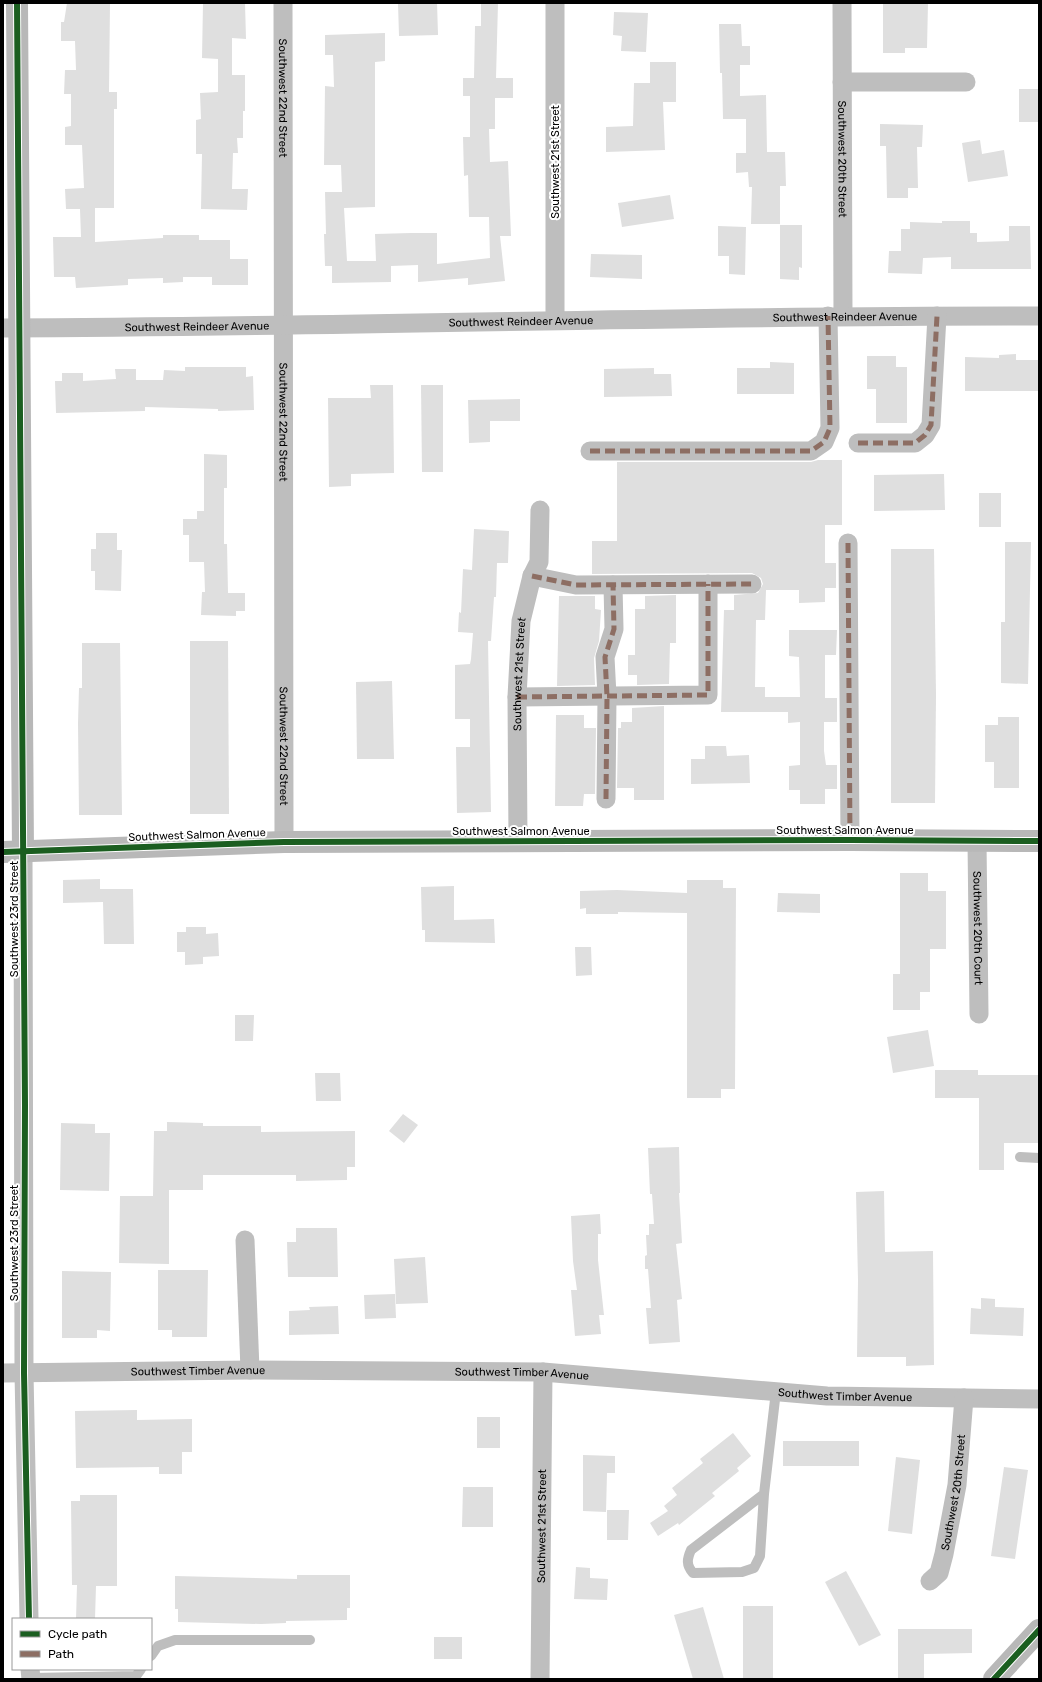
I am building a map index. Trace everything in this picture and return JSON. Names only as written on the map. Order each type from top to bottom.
[{"type":"main road","name":"Southwest 23rd Street","points":[[13,852],[11,328],[17,3]]},
{"type":"main road","name":"Southwest Salmon Avenue","points":[[13,852],[284,842],[850,840],[1039,841]]},
{"type":"main road","points":[[994,1679],[1039,1630]]},
{"type":"street","name":"Southwest 22nd Street","points":[[283,3],[284,842]]},
{"type":"street","name":"Southwest 21st Street","points":[[555,3],[555,320]]},
{"type":"street","name":"Southwest 20th Street","points":[[590,451],[811,451],[824,442],[830,428],[836,316],[842,82],[842,3]]},
{"type":"street","points":[[842,82],[966,82]]},
{"type":"street","name":"Southwest Reindeer Avenue","points":[[11,328],[283,326],[836,316],[1039,316]]},
{"type":"street","points":[[858,443],[915,443],[925,436],[931,425],[937,316]]},
{"type":"street","name":"Southwest 21st Street","points":[[518,841],[517,697],[521,621],[532,576],[539,562],[540,510]]},
{"type":"street","points":[[848,543],[850,840]]},
{"type":"street","points":[[532,576],[576,585],[752,584]]},
{"type":"street","points":[[517,697],[708,695],[708,584]]},
{"type":"street","points":[[606,799],[607,696],[605,657],[614,629],[613,585]]},
{"type":"street","name":"Southwest 20th Court","points":[[977,841],[979,1014]]},
{"type":"street","name":"Southwest 23rd Street","points":[[13,852],[29,1618]]},
{"type":"street","points":[[245,1240],[250,1370]]},
{"type":"street","name":"Southwest Timber Avenue","points":[[3,1373],[250,1370],[543,1372],[827,1396],[1039,1399]]},
{"type":"street","name":"Southwest 21st Street","points":[[540,1679],[543,1372]]},
{"type":"street","name":"Southwest 20th Street","points":[[930,1581],[939,1574],[957,1485],[964,1398]]},
{"type":"lane","points":[[1020,1158],[1039,1158]]},
{"type":"lane","points":[[764,1494],[692,1550],[687,1559],[688,1568],[693,1573],[742,1572],[754,1568],[760,1556],[764,1494],[776,1391]]},
{"type":"lane","points":[[152,1655],[158,1646],[175,1640],[310,1640]]},
{"type":"lane","points":[[31,1675],[136,1676],[140,1670]]},
{"type":"building","points":[[67,3],[110,3],[109,92],[117,92],[117,109],[114,109],[114,208],[95,208],[95,242],[163,238],[163,235],[199,235],[199,240],[230,240],[230,259],[248,259],[248,285],[212,285],[212,277],[183,277],[183,282],[163,283],[163,278],[128,279],[128,285],[76,288],[75,277],[54,277],[53,237],[81,237],[80,209],[66,209],[65,189],[84,188],[82,145],[65,145],[65,127],[71,126],[71,94],[64,94],[65,70],[76,70],[75,41],[61,41],[61,22],[64,22]]},
{"type":"building","points":[[203,3],[245,3],[246,39],[232,38],[232,75],[245,75],[245,111],[243,111],[243,138],[237,138],[238,153],[233,153],[232,189],[248,189],[247,210],[201,209],[202,154],[196,154],[196,120],[201,119],[200,93],[218,92],[218,59],[202,58]]},
{"type":"building","points":[[398,3],[437,3],[438,35],[399,36]]},
{"type":"building","points":[[481,3],[498,3],[496,78],[513,78],[513,98],[495,98],[495,129],[489,129],[490,162],[508,161],[511,236],[500,236],[505,281],[468,285],[468,278],[418,282],[418,265],[391,266],[391,282],[332,283],[332,266],[325,266],[325,192],[342,192],[341,165],[324,165],[325,86],[334,87],[333,55],[325,55],[325,35],[385,33],[385,61],[375,62],[375,207],[344,208],[347,261],[376,261],[375,234],[411,233],[437,233],[437,264],[490,258],[489,217],[469,217],[468,175],[464,176],[463,137],[470,137],[470,96],[463,96],[463,78],[474,78],[475,26],[481,26]]},
{"type":"building","points":[[883,3],[928,3],[927,48],[905,48],[905,53],[883,53]]},
{"type":"building","points":[[614,12],[648,13],[646,52],[621,51],[622,36],[613,35]]},
{"type":"building","points":[[719,24],[741,24],[742,46],[750,46],[750,65],[740,65],[740,96],[766,95],[767,152],[785,152],[786,186],[780,186],[780,224],[751,224],[752,187],[749,187],[748,172],[736,173],[736,153],[746,153],[746,119],[723,119]]},
{"type":"building","points":[[650,62],[676,62],[676,102],[663,102],[665,150],[606,152],[606,127],[633,126],[634,83],[650,83]]},
{"type":"building","points":[[1019,89],[1039,89],[1039,122],[1019,122]]},
{"type":"building","points":[[880,124],[923,125],[922,147],[917,147],[918,188],[908,188],[908,198],[887,198],[886,146],[880,146]]},
{"type":"building","points":[[980,140],[982,154],[1004,150],[1008,176],[968,182],[962,143]]},
{"type":"building","points":[[670,195],[674,219],[622,227],[618,203]]},
{"type":"building","points":[[942,221],[970,221],[970,233],[977,233],[977,242],[1009,241],[1009,226],[1030,226],[1031,269],[951,269],[951,257],[923,258],[922,274],[888,273],[889,251],[901,251],[901,229],[910,229],[910,222],[942,223]]},
{"type":"building","points":[[780,225],[802,225],[802,268],[799,267],[799,280],[780,279]]},
{"type":"building","points":[[718,226],[746,227],[745,275],[729,274],[729,256],[718,256]]},
{"type":"building","points":[[591,254],[642,255],[642,279],[590,277]]},
{"type":"building","points":[[1016,354],[1016,360],[1039,360],[1039,391],[965,391],[965,357],[999,358],[999,355]]},
{"type":"building","points":[[867,356],[896,356],[896,367],[907,367],[907,423],[876,423],[876,389],[867,389]]},
{"type":"building","points":[[770,362],[794,363],[794,394],[737,394],[737,368],[770,368]]},
{"type":"building","points":[[185,367],[246,367],[246,377],[253,376],[254,410],[218,411],[218,409],[145,407],[145,411],[56,413],[55,381],[62,381],[62,373],[83,373],[83,381],[116,379],[115,369],[136,369],[136,380],[163,380],[164,370],[185,371]]},
{"type":"building","points":[[654,368],[654,374],[671,374],[672,396],[604,397],[604,369]]},
{"type":"building","points":[[370,385],[393,385],[394,473],[351,474],[351,486],[329,487],[328,398],[371,398]]},
{"type":"building","points":[[421,385],[443,385],[443,472],[422,472]]},
{"type":"building","points":[[520,399],[520,421],[490,421],[490,442],[469,443],[468,400]]},
{"type":"building","points":[[204,454],[227,455],[227,488],[224,488],[224,544],[227,544],[228,593],[245,593],[245,611],[236,611],[236,616],[201,615],[202,592],[205,592],[204,562],[189,562],[189,535],[183,535],[183,519],[197,519],[197,511],[204,511]]},
{"type":"building","points":[[818,460],[842,460],[842,525],[825,525],[825,563],[836,563],[836,588],[825,588],[825,602],[799,603],[799,590],[766,590],[765,620],[756,620],[755,687],[765,687],[765,697],[800,697],[799,657],[789,656],[789,630],[837,630],[836,655],[825,655],[825,698],[837,698],[837,722],[824,722],[824,751],[826,765],[837,765],[837,789],[825,789],[825,804],[800,804],[800,790],[789,790],[789,766],[800,765],[800,722],[788,723],[788,712],[721,712],[724,610],[734,610],[734,595],[758,593],[763,584],[761,578],[752,573],[592,574],[592,541],[617,541],[617,462],[811,462]]},
{"type":"building","points":[[944,474],[945,510],[874,511],[874,475]]},
{"type":"building","points":[[979,493],[1001,493],[1001,527],[979,527]]},
{"type":"building","points":[[474,529],[509,531],[508,563],[497,563],[496,597],[494,597],[491,641],[488,641],[491,812],[457,813],[456,747],[470,747],[470,719],[455,719],[455,665],[470,664],[471,659],[473,633],[458,632],[459,612],[461,613],[463,569],[472,570]]},
{"type":"building","points":[[96,533],[117,533],[117,550],[122,550],[121,591],[95,590],[95,571],[91,571],[91,549],[96,549]]},
{"type":"building","points":[[1005,542],[1031,542],[1028,684],[1001,683],[1001,622],[1005,622]]},
{"type":"building","points":[[891,549],[934,549],[936,695],[935,803],[891,803]]},
{"type":"building","points":[[676,595],[676,643],[670,643],[669,684],[637,685],[637,675],[628,675],[628,655],[635,655],[635,609],[645,609],[645,596]]},
{"type":"building","points":[[559,596],[595,596],[595,609],[601,610],[599,641],[594,658],[595,685],[557,686]]},
{"type":"building","points":[[190,641],[228,641],[229,814],[190,814]]},
{"type":"building","points":[[82,643],[120,643],[122,815],[79,815],[78,723],[79,688],[82,688]]},
{"type":"building","points":[[392,681],[394,759],[357,759],[356,682]]},
{"type":"building","points":[[664,706],[664,800],[634,800],[634,788],[617,788],[618,728],[621,728],[621,722],[632,722],[632,708]]},
{"type":"building","points":[[556,715],[584,715],[584,728],[596,728],[595,794],[584,794],[583,806],[555,806]]},
{"type":"building","points":[[998,717],[1019,717],[1019,788],[994,788],[994,762],[985,762],[985,725],[998,725]]},
{"type":"building","points":[[705,746],[726,746],[727,756],[749,755],[750,783],[691,784],[691,759],[705,759]]},
{"type":"building","points":[[900,873],[928,873],[928,891],[946,891],[946,949],[930,949],[930,992],[920,992],[920,1010],[893,1010],[893,974],[900,974]]},
{"type":"building","points":[[100,879],[100,889],[133,889],[134,944],[104,944],[103,902],[63,903],[63,880]]},
{"type":"building","points":[[687,880],[723,880],[723,888],[736,888],[735,1089],[721,1089],[721,1098],[687,1098],[687,913],[618,912],[618,914],[586,914],[586,908],[580,909],[580,891],[617,890],[687,893]]},
{"type":"building","points":[[454,886],[454,920],[494,919],[495,943],[425,942],[425,930],[422,930],[421,887]]},
{"type":"building","points":[[778,893],[820,894],[820,913],[777,912]]},
{"type":"building","points":[[186,927],[206,927],[206,934],[218,933],[219,956],[203,957],[203,964],[185,965],[185,952],[177,952],[177,932],[186,932]]},
{"type":"building","points":[[575,947],[591,947],[592,975],[576,976]]},
{"type":"building","points":[[235,1015],[254,1015],[253,1041],[235,1041]]},
{"type":"building","points":[[928,1030],[934,1066],[893,1073],[887,1037]]},
{"type":"building","points":[[935,1070],[978,1070],[978,1075],[1038,1075],[1039,1143],[1004,1143],[1004,1170],[979,1170],[979,1098],[935,1098]]},
{"type":"building","points":[[315,1073],[340,1073],[341,1101],[316,1101]]},
{"type":"building","points":[[403,1114],[418,1125],[404,1143],[389,1131]]},
{"type":"building","points":[[167,1122],[203,1123],[203,1126],[261,1126],[261,1132],[355,1131],[355,1167],[347,1167],[347,1180],[296,1181],[296,1175],[203,1175],[203,1190],[169,1190],[169,1264],[119,1263],[120,1196],[153,1196],[154,1131],[167,1131]]},
{"type":"building","points":[[61,1123],[95,1124],[95,1133],[110,1133],[109,1191],[60,1190]]},
{"type":"building","points":[[679,1147],[679,1193],[682,1243],[676,1244],[682,1299],[677,1300],[680,1342],[649,1344],[646,1308],[651,1308],[648,1269],[645,1269],[645,1256],[647,1255],[646,1235],[649,1235],[649,1224],[654,1224],[652,1194],[650,1194],[648,1148]]},
{"type":"building","points":[[884,1191],[885,1252],[933,1251],[934,1365],[906,1366],[906,1357],[857,1357],[858,1280],[856,1192]]},
{"type":"building","points":[[600,1214],[601,1234],[598,1234],[598,1260],[604,1315],[599,1315],[601,1334],[575,1336],[571,1290],[577,1290],[573,1261],[571,1216]]},
{"type":"building","points":[[296,1228],[337,1228],[338,1277],[288,1277],[287,1242],[296,1242]]},
{"type":"building","points":[[425,1257],[428,1303],[396,1304],[394,1259]]},
{"type":"building","points":[[158,1270],[208,1270],[207,1337],[172,1337],[172,1330],[158,1330]]},
{"type":"building","points":[[62,1271],[111,1272],[110,1331],[97,1330],[97,1338],[62,1338]]},
{"type":"building","points":[[395,1294],[396,1318],[365,1319],[364,1295]]},
{"type":"building","points":[[981,1298],[995,1299],[995,1307],[1024,1308],[1023,1336],[970,1334],[971,1308],[981,1309]]},
{"type":"building","points":[[338,1306],[339,1334],[289,1335],[289,1311],[310,1310],[309,1307]]},
{"type":"building","points":[[137,1410],[137,1420],[192,1419],[192,1452],[182,1452],[182,1474],[159,1474],[159,1467],[76,1468],[75,1411]]},
{"type":"building","points":[[477,1417],[500,1417],[500,1448],[477,1448]]},
{"type":"building","points":[[733,1433],[751,1456],[737,1468],[739,1471],[712,1493],[715,1496],[679,1525],[678,1523],[658,1536],[650,1523],[668,1511],[664,1506],[677,1495],[672,1488],[703,1463],[700,1459]]},
{"type":"building","points":[[783,1441],[859,1441],[859,1466],[783,1466]]},
{"type":"building","points":[[583,1455],[615,1456],[615,1473],[607,1473],[606,1512],[583,1511]]},
{"type":"building","points":[[896,1457],[920,1460],[912,1534],[888,1531]]},
{"type":"building","points":[[1004,1467],[1028,1470],[1015,1559],[991,1556]]},
{"type":"building","points":[[463,1487],[493,1487],[493,1527],[462,1527]]},
{"type":"building","points":[[80,1495],[117,1495],[117,1586],[96,1586],[95,1618],[76,1618],[77,1585],[72,1585],[71,1501],[80,1501]]},
{"type":"building","points":[[607,1510],[629,1510],[628,1540],[607,1540]]},
{"type":"building","points":[[576,1567],[590,1568],[590,1578],[608,1579],[607,1600],[574,1599]]},
{"type":"building","points":[[846,1571],[881,1635],[859,1646],[825,1582]]},
{"type":"building","points":[[297,1575],[350,1575],[350,1608],[347,1608],[347,1620],[286,1621],[286,1623],[261,1624],[178,1622],[178,1609],[175,1609],[175,1576],[297,1579]]},
{"type":"building","points":[[743,1606],[773,1606],[773,1679],[743,1679]]},
{"type":"building","points":[[703,1607],[724,1679],[693,1679],[674,1615]]},
{"type":"building","points":[[898,1629],[972,1629],[972,1653],[924,1654],[924,1679],[898,1679]]},
{"type":"building","points":[[434,1637],[462,1637],[462,1659],[434,1659]]},
{"type":"marked path","points":[[590,451],[811,451],[824,442],[830,428],[828,316]]},
{"type":"marked path","points":[[858,443],[915,443],[925,435],[931,425],[937,316]]},
{"type":"marked path","points":[[848,543],[850,840]]},
{"type":"marked path","points":[[532,576],[576,585],[752,584]]},
{"type":"marked path","points":[[517,697],[708,695],[708,584]]},
{"type":"marked path","points":[[606,799],[607,696],[605,657],[614,629],[613,585]]},
{"type":"cycle path","points":[[17,3],[25,1105],[24,1373],[29,1618]]},
{"type":"cycle path","points":[[3,852],[284,842],[850,840],[1039,841]]},
{"type":"cycle path","points":[[994,1679],[1039,1630]]}]
